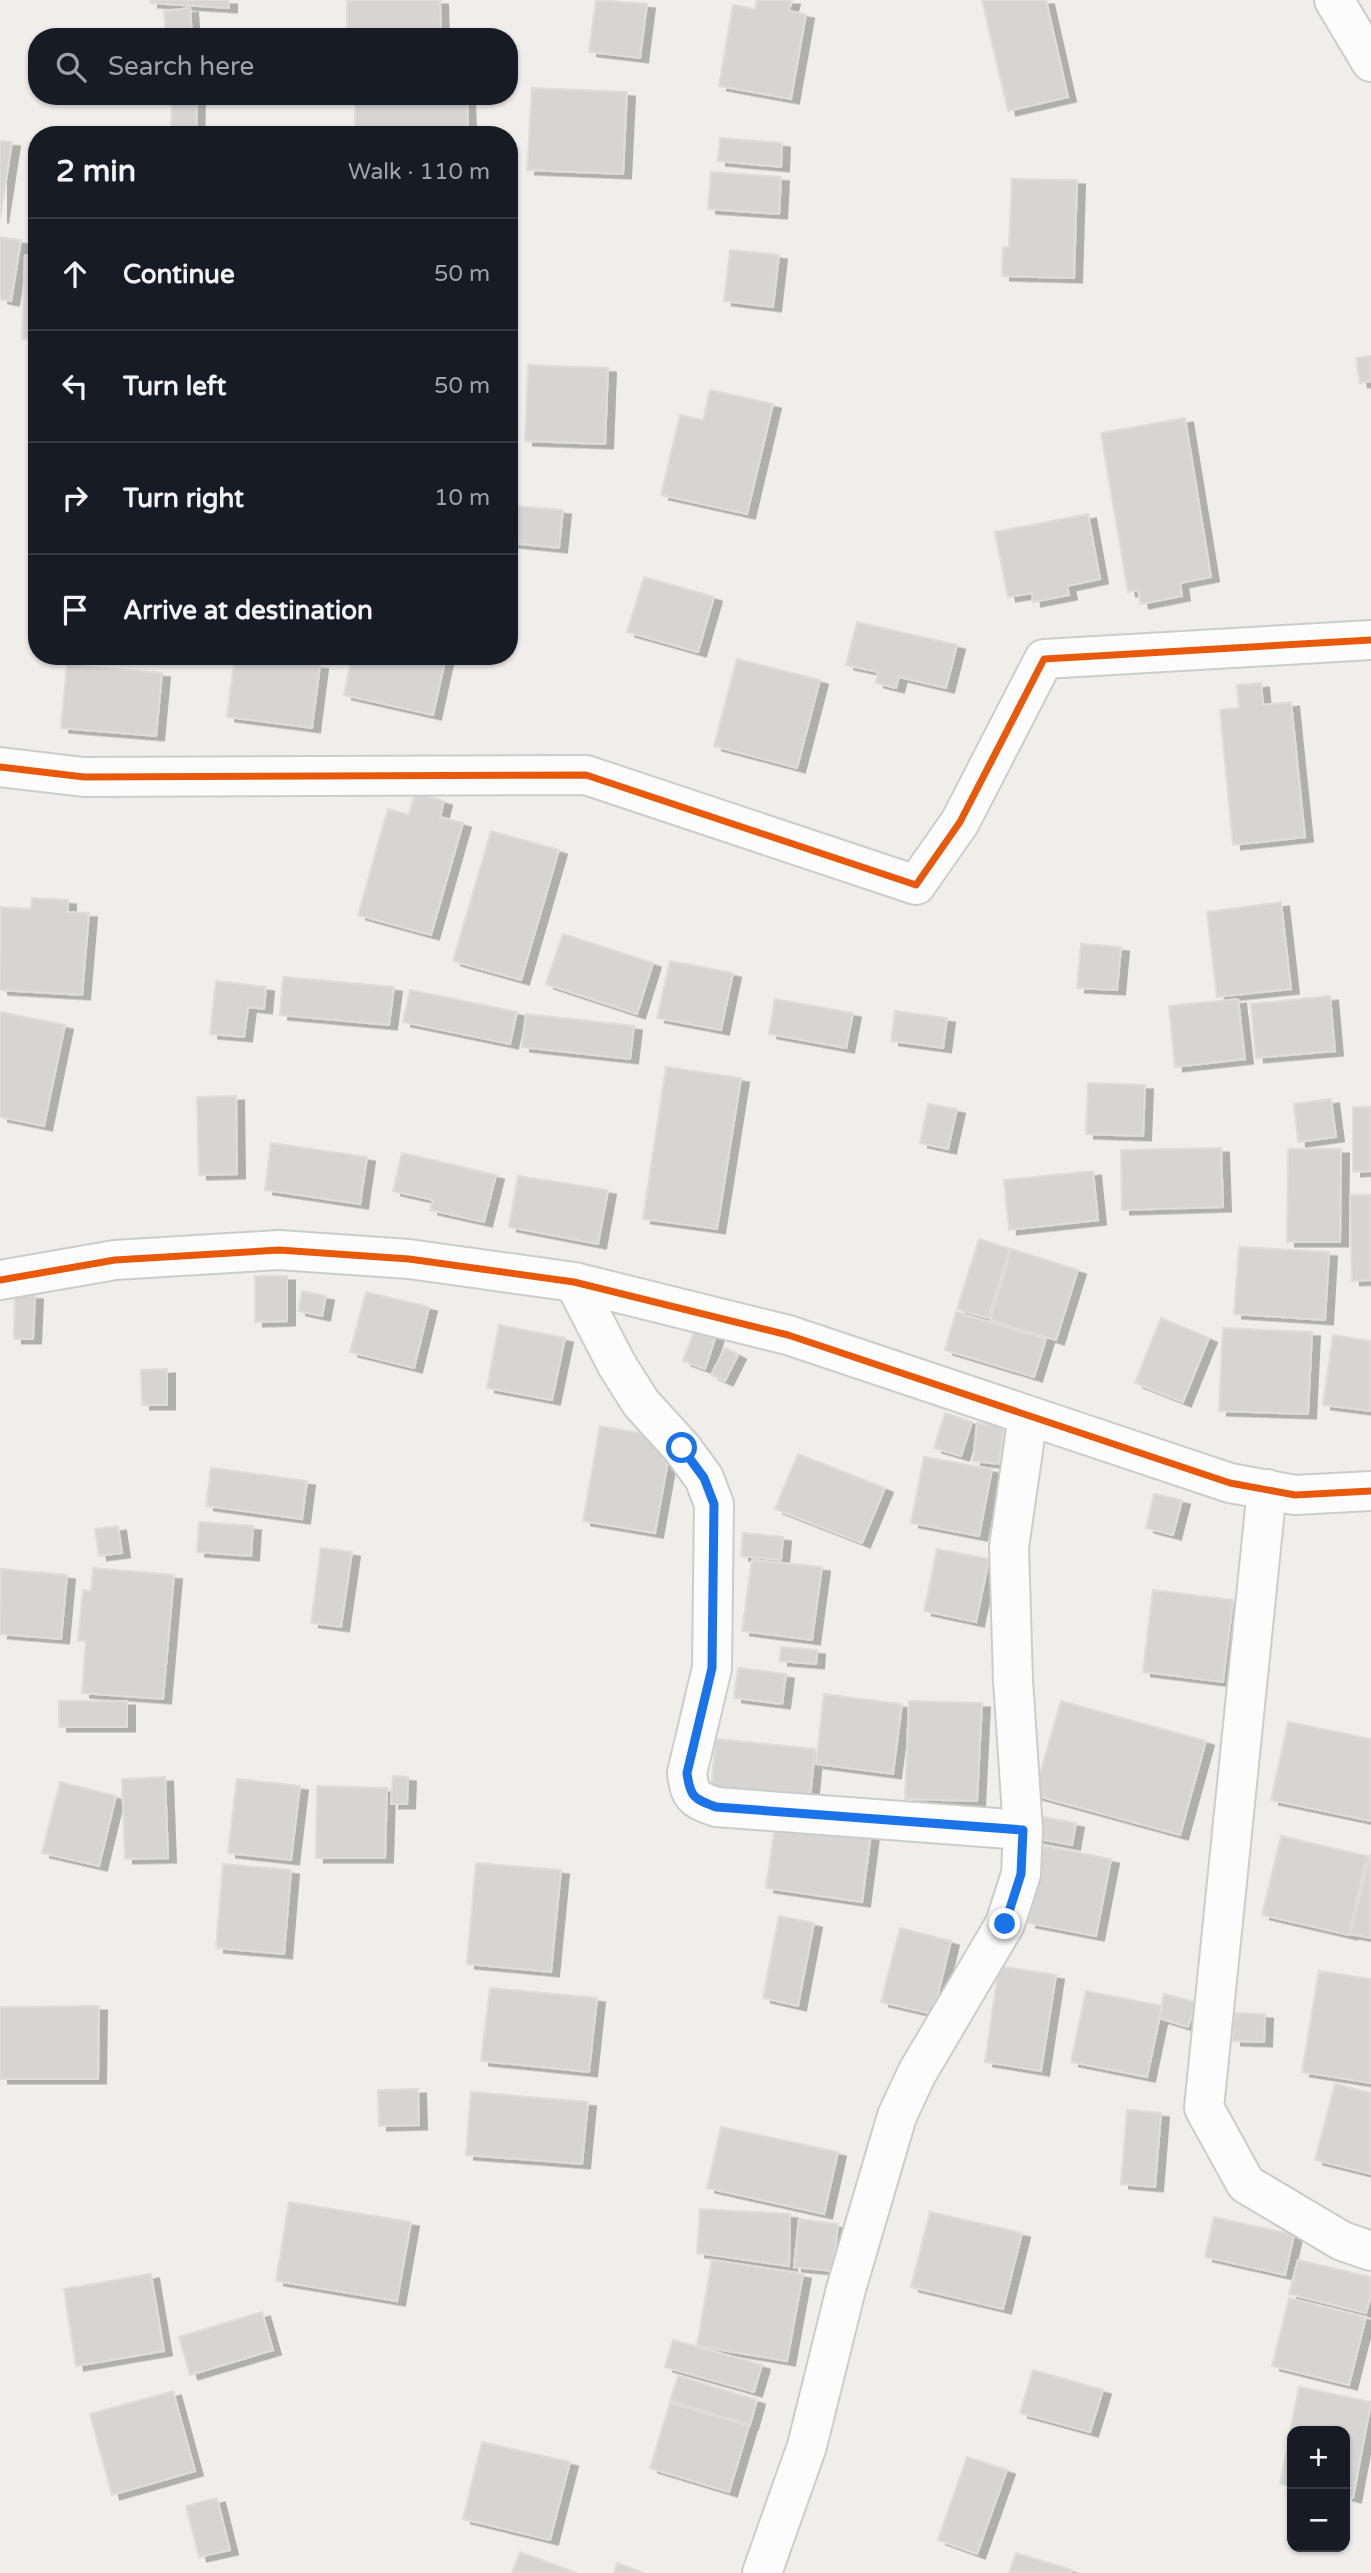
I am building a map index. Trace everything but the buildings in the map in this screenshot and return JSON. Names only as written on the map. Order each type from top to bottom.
[{"type":"street","points":[[1334,0],[1371,62]]},
{"type":"street","points":[[0,767],[83,777],[586,775],[916,885],[960,822],[1044,659],[1371,640]]},
{"type":"street","points":[[9,1282],[115,1260],[279,1250],[409,1259],[574,1282],[788,1335],[1230,1483],[1295,1495],[1371,1491]]},
{"type":"street","points":[[574,1282],[617,1365],[641,1404],[682,1448],[704,1478],[714,1504],[712,1668],[687,1773],[689,1790],[697,1801],[716,1807],[1023,1830]]},
{"type":"street","points":[[762,2573],[807,2446],[846,2289],[897,2116],[917,2073],[1005,1924],[1021,1874],[1023,1830],[1013,1680],[1009,1546],[1028,1416]]},
{"type":"street","points":[[1267,1489],[1204,2108],[1245,2184],[1342,2241],[1371,2251]]},
{"type":"cycle path","points":[[0,767],[84,777],[586,775],[916,885],[960,822],[1044,659],[1371,640]]},
{"type":"cycle path","points":[[0,1280],[115,1260],[279,1250],[409,1259],[574,1282],[788,1335],[1230,1483],[1295,1495],[1371,1491]]},
{"type":"route","points":[[682,1448],[704,1478],[714,1504],[712,1668],[687,1773],[689,1790],[697,1801],[716,1807],[1023,1830],[1021,1874],[1005,1924]]}]
